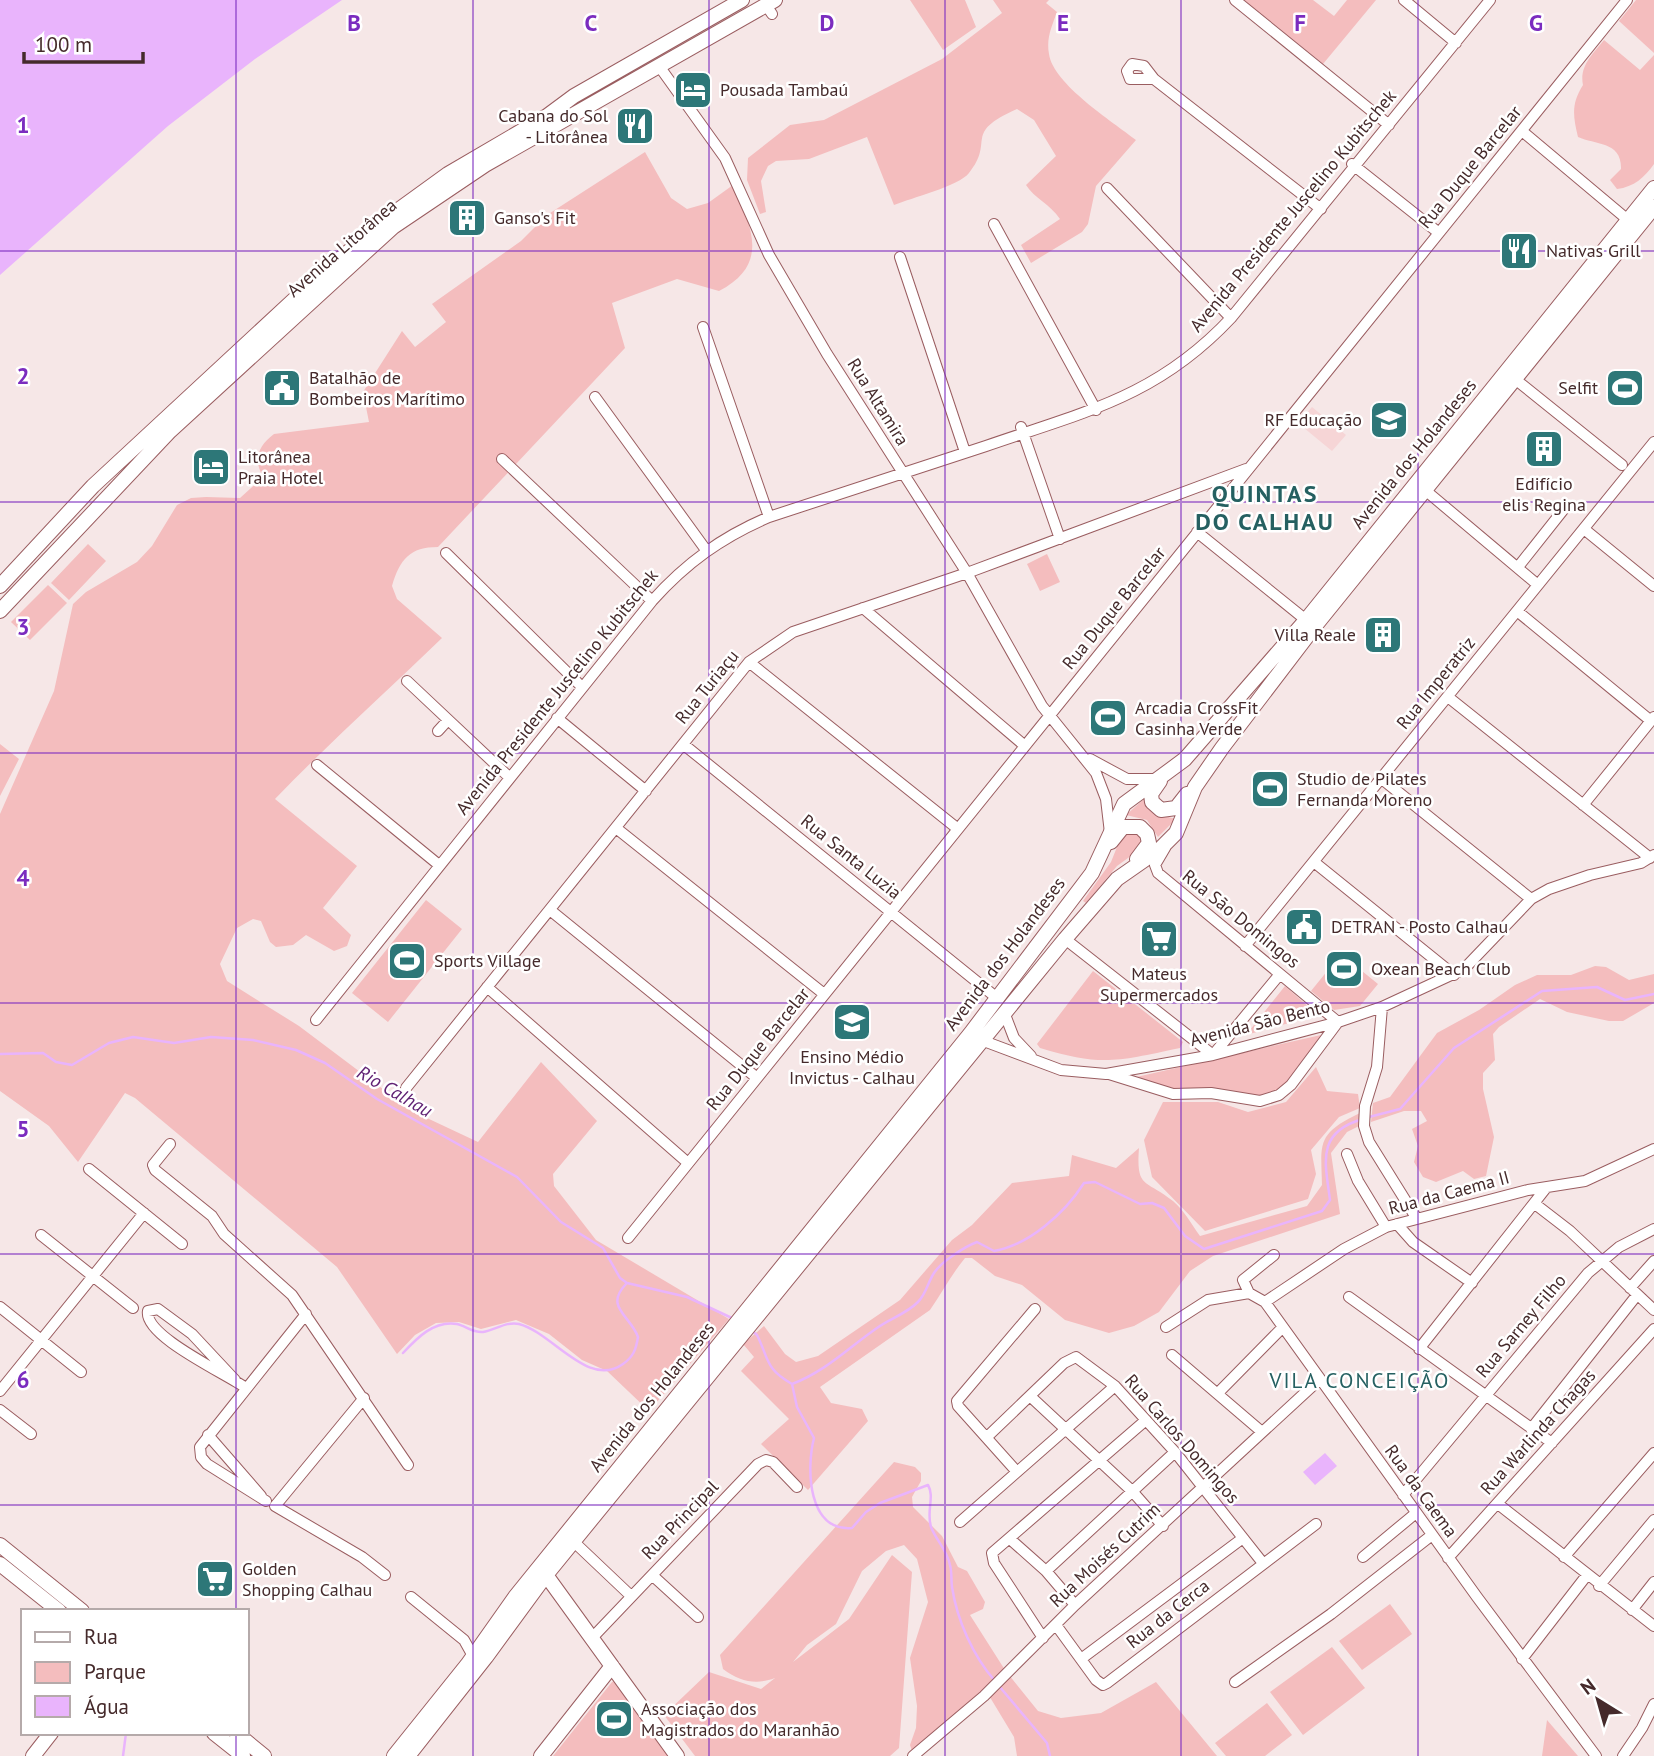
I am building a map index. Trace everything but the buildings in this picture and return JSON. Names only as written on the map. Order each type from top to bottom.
[{"type":"main road","name":"Avenida Litorânea","points":[[0,589],[72,509],[312,283],[390,216],[448,174],[742,0]]},
{"type":"main road","name":"Avenida Litorânea","points":[[0,608],[170,431],[393,227],[458,181],[659,66],[771,6]]},
{"type":"main road","points":[[642,57],[659,66]]},
{"type":"main road","name":"Avenida dos Holandeses","points":[[394,1756],[751,1313],[997,998],[1088,878],[1127,800],[1189,754],[1306,620],[1654,188]]},
{"type":"main road","name":"Avenida dos Holandeses","points":[[751,1313],[1117,879],[1160,849],[1176,832],[1203,773],[1425,490],[1654,207]]},
{"type":"main road","points":[[57,549],[52,547],[51,540],[71,518],[72,509]]},
{"type":"main road","points":[[0,589],[5,599],[0,608]]},
{"type":"main road","points":[[1189,754],[1152,789],[1154,804],[1165,811],[1176,808],[1203,773]]},
{"type":"main road","points":[[1088,878],[1120,829],[1130,825],[1140,827],[1149,836],[1148,846],[1117,879]]},
{"type":"main road","name":"Avenida dos Holandeses","points":[[408,1756],[540,1574],[573,1541],[735,1333]]},
{"type":"main road","points":[[0,1545],[80,1609]]},
{"type":"main road","points":[[0,1564],[56,1609]]},
{"type":"main road","points":[[540,1574],[592,1638],[677,1756]]},
{"type":"main road","points":[[541,1756],[612,1666]]},
{"type":"main road","points":[[25,1756],[42,1735]]},
{"type":"main road","points":[[33,1756],[49,1735]]},
{"type":"main road","points":[[217,1735],[243,1756]]},
{"type":"main road","points":[[238,1735],[264,1756]]},
{"type":"street","points":[[1236,0],[1386,123]]},
{"type":"street","points":[[1404,0],[1453,40]]},
{"type":"street","name":"Avenida Presidente Juscelino Kubitschek","points":[[1453,40],[1481,0]]},
{"type":"street","name":"Avenida Presidente Juscelino Kubitschek","points":[[316,1020],[652,601],[706,550],[769,517],[1095,407],[1158,372],[1228,315],[1453,40],[1490,0]]},
{"type":"street","name":"Rua Duque Barcelar","points":[[628,1238],[1627,0]]},
{"type":"street","name":"Rua Altamira","points":[[659,66],[725,158],[763,244],[899,474],[967,573],[1049,716],[1080,751],[1103,788],[1110,833]]},
{"type":"street","points":[[1154,79],[1319,207]]},
{"type":"street","points":[[1522,131],[1628,220]]},
{"type":"street","points":[[1353,164],[1439,233]]},
{"type":"street","points":[[1107,188],[1228,315]]},
{"type":"street","points":[[994,224],[1095,407]]},
{"type":"street","points":[[900,257],[964,450]]},
{"type":"street","points":[[703,327],[769,517]]},
{"type":"street","points":[[1515,379],[1622,466]]},
{"type":"street","points":[[595,397],[706,550]]},
{"type":"street","points":[[1022,430],[1060,539]]},
{"type":"street","name":"Rua Imperatriz","points":[[1245,946],[1653,445]]},
{"type":"street","points":[[502,459],[652,601]]},
{"type":"street","name":"Rua Turiaçu","points":[[407,1088],[749,662],[783,637],[967,573],[1249,468]]},
{"type":"street","points":[[1425,490],[1538,585]]},
{"type":"street","points":[[1518,567],[1564,509]]},
{"type":"street","points":[[1584,529],[1654,586]]},
{"type":"street","points":[[1197,532],[1306,620]]},
{"type":"street","points":[[446,554],[582,687]]},
{"type":"street","points":[[863,608],[1025,746]]},
{"type":"street","points":[[1517,611],[1652,719],[1583,805]]},
{"type":"street","points":[[749,662],[958,829]]},
{"type":"street","points":[[407,681],[509,777]]},
{"type":"street","points":[[1448,697],[1652,857]]},
{"type":"street","points":[[557,718],[646,791]]},
{"type":"street","points":[[438,731],[448,720]]},
{"type":"street","name":"Rua Santa Luzia","points":[[683,744],[997,998]]},
{"type":"street","name":"Rua Altamira","points":[[1080,751],[1104,769],[1127,779],[1160,778]]},
{"type":"street","points":[[317,765],[355,801],[439,865]]},
{"type":"street","points":[[1382,779],[1531,899]]},
{"type":"street","points":[[616,828],[824,994]]},
{"type":"street","name":"Rua São Domingos","points":[[1176,832],[1156,863],[1156,871],[1338,1022]]},
{"type":"street","name":"Avenida São Bento","points":[[981,1040],[1071,1072],[1106,1074],[1213,1055],[1338,1022],[1382,1007],[1464,970],[1531,899],[1567,882],[1652,857]]},
{"type":"street","points":[[1314,862],[1454,975]]},
{"type":"street","points":[[550,910],[757,1078]]},
{"type":"street","points":[[1065,939],[1213,1055],[1280,974]]},
{"type":"street","points":[[487,988],[688,1163]]},
{"type":"street","points":[[1382,1007],[1377,1067],[1365,1106],[1364,1126],[1369,1142],[1417,1219]]},
{"type":"street","name":"Avenida São Bento","points":[[1004,1012],[1014,1038],[1038,1062]]},
{"type":"street","points":[[1106,1074],[1173,1094],[1210,1093],[1261,1101],[1279,1095],[1291,1085],[1338,1022]]},
{"type":"street","points":[[170,1144],[153,1165],[155,1170],[212,1216],[222,1232],[283,1287],[306,1314],[408,1465]]},
{"type":"street","name":"Rua da Caema II","points":[[1265,1302],[1344,1250],[1386,1227],[1593,1179],[1654,1149]]},
{"type":"street","points":[[1347,1154],[1358,1181],[1386,1227]]},
{"type":"street","points":[[89,1169],[182,1244]]},
{"type":"street","points":[[1419,1349],[1546,1188]]},
{"type":"street","points":[[1535,1204],[1601,1259],[1654,1310]]},
{"type":"street","points":[[0,1391],[144,1213]]},
{"type":"street","points":[[1398,1224],[1413,1242],[1472,1283]]},
{"type":"street","name":"Rua Sarney Filho","points":[[1403,1495],[1601,1259],[1654,1229]]},
{"type":"street","points":[[41,1235],[133,1308]]},
{"type":"street","points":[[1166,1327],[1208,1300],[1249,1293],[1243,1280],[1274,1255]]},
{"type":"street","points":[[1531,1429],[1634,1292],[1654,1261]]},
{"type":"street","name":"Rua da Caema","points":[[1249,1293],[1265,1302],[1448,1558],[1596,1756]]},
{"type":"street","points":[[1349,1297],[1484,1397],[1552,1443]]},
{"type":"street","points":[[0,1307],[81,1372]]},
{"type":"street","points":[[235,1380],[192,1334],[158,1309],[148,1311],[150,1323],[180,1348],[246,1388]]},
{"type":"street","points":[[1017,1472],[960,1409],[957,1401],[1035,1309]]},
{"type":"street","points":[[208,1435],[266,1501],[241,1488],[204,1462],[200,1451],[208,1435],[306,1314]]},
{"type":"street","points":[[1218,1393],[1282,1328]]},
{"type":"street","name":"Rua Warlinda Chagas","points":[[1448,1558],[1654,1329]]},
{"type":"street","points":[[1172,1355],[1262,1433]]},
{"type":"street","name":"Rua Carlos Domingos","points":[[1031,1397],[1065,1363],[1076,1357],[1115,1386],[1146,1420],[1204,1487],[1262,1562]]},
{"type":"street","name":"Rua Moisés Cutrim","points":[[913,1756],[984,1696],[1075,1605],[1320,1379]]},
{"type":"street","points":[[960,1522],[1115,1386]]},
{"type":"street","points":[[987,1437],[1031,1397],[1132,1491],[1163,1526]]},
{"type":"street","points":[[364,1398],[275,1506],[362,1557],[385,1575]]},
{"type":"street","points":[[0,1410],[31,1434]]},
{"type":"street","points":[[1043,1638],[992,1559],[992,1553],[1146,1420]]},
{"type":"street","points":[[1046,1572],[1175,1452]]},
{"type":"street","points":[[1564,1557],[1654,1453]]},
{"type":"street","name":"Rua Principal","points":[[592,1638],[762,1461],[773,1462],[797,1487]]},
{"type":"street","points":[[1498,1504],[1599,1586],[1654,1626]]},
{"type":"street","points":[[1363,1557],[1416,1513]]},
{"type":"street","points":[[1599,1586],[1654,1520]]},
{"type":"street","name":"Rua da Cerca","points":[[1056,1625],[1099,1683],[1107,1683],[1262,1562],[1316,1524]]},
{"type":"street","points":[[1235,1682],[1331,1614],[1432,1535]]},
{"type":"street","points":[[1081,1660],[1243,1538]]},
{"type":"street","points":[[1010,1539],[1046,1572],[1075,1605]]},
{"type":"street","points":[[573,1541],[631,1596]]},
{"type":"street","points":[[652,1575],[698,1617]]},
{"type":"street","points":[[1522,1659],[1587,1576]]},
{"type":"street","points":[[1632,1610],[1654,1582]]},
{"type":"street","points":[[473,1656],[464,1640],[413,1595],[468,1635],[485,1640]]},
{"type":"street","points":[[1622,1756],[1642,1728],[1654,1704]]},
{"type":"shaded area","points":[[1312,407],[1346,435],[1332,451],[1298,423]]},
{"type":"green space","points":[[910,0],[965,0],[976,27],[943,50]]},
{"type":"green space","points":[[993,0],[1049,0],[1046,3],[1057,12],[1048,43],[1053,66],[1085,102],[1136,140],[1096,186],[1088,224],[1082,232],[1031,263],[1021,245],[1060,219],[1026,185],[1056,156],[1034,120],[1017,109],[990,125],[984,132],[977,162],[964,178],[945,187],[894,205],[867,137],[809,159],[776,161],[768,166],[761,181],[766,212],[760,214],[747,180],[748,158],[790,125],[824,120],[942,59],[1002,13]]},
{"type":"green space","points":[[1244,0],[1313,0],[1334,16],[1347,0],[1376,0],[1323,64]]},
{"type":"green space","points":[[1636,0],[1654,0],[1654,53],[1619,21]]},
{"type":"green space","points":[[1604,40],[1640,70],[1654,55],[1654,164],[1638,181],[1617,189],[1610,180],[1621,169],[1617,153],[1606,146],[1578,137],[1574,116],[1576,98],[1583,85],[1585,66]]},
{"type":"green space","points":[[645,152],[671,198],[687,209],[708,203],[733,185],[750,229],[751,256],[746,269],[719,291],[677,279],[612,303],[625,348],[438,547],[413,552],[403,562],[392,586],[397,599],[442,638],[275,799],[357,866],[323,908],[351,935],[347,946],[334,951],[306,935],[293,945],[276,947],[270,942],[261,921],[253,919],[237,928],[220,964],[227,981],[299,1026],[412,1111],[478,1142],[541,1062],[597,1121],[553,1174],[554,1186],[596,1240],[729,1319],[649,1411],[607,1371],[582,1360],[549,1334],[516,1320],[481,1329],[459,1322],[436,1323],[415,1335],[397,1354],[337,1267],[135,1098],[125,1093],[78,1162],[49,1126],[0,1091],[0,814],[54,691],[73,604],[86,592],[137,562],[152,546],[177,505],[191,498],[240,498],[263,477],[258,464],[259,453],[264,443],[274,434],[369,422],[363,392],[402,331],[415,347],[446,322],[432,304],[521,241],[547,215]]},
{"type":"green space","points":[[88,544],[106,561],[69,600],[51,583]]},
{"type":"green space","points":[[1047,554],[1060,582],[1040,591],[1027,564]]},
{"type":"green space","points":[[48,585],[67,603],[30,640],[11,622]]},
{"type":"green space","points":[[0,744],[19,759],[0,796]]},
{"type":"green space","points":[[1144,799],[1153,813],[1176,819],[1158,837],[1147,820],[1126,815]]},
{"type":"green space","points":[[1133,830],[1143,839],[1139,850],[1117,866],[1086,903],[1083,901],[1111,862],[1121,837]]},
{"type":"green space","name":"Sports Village","points":[[426,900],[462,929],[388,1022],[352,993]]},
{"type":"green space","name":"Oxean Beach Club","points":[[1341,954],[1378,984],[1360,1006],[1334,1010],[1311,991]]},
{"type":"green space","points":[[1595,966],[1606,967],[1629,980],[1654,974],[1654,1003],[1623,1021],[1609,1021],[1567,1012],[1540,999],[1499,1027],[1493,1034],[1495,1060],[1483,1073],[1483,1089],[1494,1137],[1486,1176],[1474,1179],[1463,1171],[1436,1182],[1423,1177],[1414,1162],[1418,1146],[1412,1129],[1427,1121],[1421,1111],[1404,1111],[1371,1122],[1373,1103],[1390,1097],[1437,1033],[1479,1010],[1515,985],[1537,975],[1571,975]]},
{"type":"green space","points":[[1093,971],[1183,1042],[1180,1048],[1125,1059],[1095,1060],[1040,1048],[1037,1044]]},
{"type":"green space","points":[[1285,986],[1318,1015],[1246,1035]]},
{"type":"green space","points":[[1321,1035],[1284,1088],[1271,1095],[1254,1098],[1210,1095],[1132,1078]]},
{"type":"green space","points":[[1316,1067],[1327,1091],[1358,1094],[1360,1108],[1339,1117],[1311,1150],[1316,1174],[1308,1199],[1205,1231],[1152,1177],[1144,1140],[1163,1102],[1218,1102],[1248,1112],[1286,1102]]},
{"type":"green space","points":[[1360,1113],[1359,1126],[1347,1132],[1331,1153],[1340,1214],[1213,1256],[1190,1271],[1159,1312],[1134,1326],[1109,1333],[1065,1320],[1022,1285],[995,1276],[972,1258],[965,1258],[930,1310],[820,1387],[831,1403],[862,1409],[868,1421],[808,1490],[761,1444],[789,1419],[741,1371],[754,1357],[743,1344],[764,1326],[785,1354],[796,1362],[818,1356],[900,1300],[952,1240],[972,1225],[1012,1183],[1069,1176],[1072,1155],[1116,1168],[1139,1148],[1139,1170],[1144,1182],[1177,1205],[1200,1236],[1307,1206],[1322,1185],[1321,1159],[1324,1141],[1335,1127]]},
{"type":"green space","points":[[894,1462],[915,1467],[921,1473],[921,1481],[912,1497],[913,1507],[942,1536],[958,1567],[967,1571],[985,1602],[983,1609],[970,1615],[1005,1670],[1038,1711],[1061,1718],[1101,1713],[1156,1682],[1217,1756],[1017,1756],[1014,1737],[985,1689],[912,1751],[910,1745],[916,1728],[917,1706],[910,1658],[928,1602],[917,1559],[904,1545],[886,1551],[862,1571],[836,1624],[807,1645],[793,1662],[849,1619],[892,1555],[912,1572],[899,1748],[890,1756],[695,1756],[664,1715],[709,1672],[761,1689],[775,1678],[755,1682],[736,1677],[723,1669],[720,1655]]},
{"type":"green space","points":[[1390,1604],[1412,1634],[1362,1670],[1339,1641]]},
{"type":"green space","points":[[1332,1647],[1365,1688],[1303,1735],[1270,1692]]},
{"type":"green space","name":"Associação dos Magistrados do Maranhão","points":[[614,1681],[673,1756],[553,1756],[612,1682]]},
{"type":"green space","points":[[1267,1703],[1292,1735],[1265,1756],[1226,1756],[1215,1743]]},
{"type":"green space","points":[[1547,1720],[1578,1756],[1542,1756]]},
{"type":"water","points":[[0,0],[342,0],[255,59],[168,126],[0,275]]},
{"type":"water","points":[[1325,1453],[1337,1466],[1315,1485],[1303,1472]]},
{"type":"waterway","points":[[1369,1117],[1400,1109],[1454,1048],[1542,991],[1597,987],[1625,1000],[1654,994]]},
{"type":"waterway","name":"Rio Calhau","points":[[0,1054],[43,1053],[56,1062],[72,1065],[109,1043],[133,1037],[174,1043],[211,1037],[253,1040],[296,1050],[325,1063],[377,1099],[517,1177],[561,1222],[603,1248],[620,1278],[627,1283],[687,1297],[734,1319]]},
{"type":"waterway","points":[[751,1330],[757,1335],[772,1368],[783,1379],[792,1384],[804,1379],[918,1302],[937,1269],[953,1255],[977,1242],[994,1251],[1007,1248],[1033,1235],[1067,1205],[1084,1183],[1095,1182],[1140,1204],[1152,1203],[1164,1208],[1185,1236],[1204,1249],[1322,1211],[1330,1200],[1326,1161],[1331,1140],[1337,1132],[1363,1119]]},
{"type":"waterway","points":[[403,1353],[433,1327],[449,1323],[483,1332],[514,1323],[532,1329],[584,1365],[597,1370],[610,1370],[629,1359],[634,1353],[638,1337],[618,1305],[617,1299],[626,1284]]},
{"type":"waterway","points":[[792,1384],[797,1407],[814,1438],[811,1481],[814,1496],[826,1520],[837,1527],[852,1528],[866,1512],[880,1503],[928,1485],[931,1494],[931,1527],[949,1560],[954,1599],[962,1625],[973,1649],[995,1681]]},
{"type":"waterway","points":[[999,1686],[1047,1743],[1050,1756]]},
{"type":"waterway","points":[[123,1756],[126,1735]]},
{"type":"place","name":"Pousada Tambaú","points":[[693,90]]},
{"type":"place","name":"Cabana do Sol - Litorânea","points":[[635,126]]},
{"type":"place","name":"Ganso's Fit","points":[[467,218]]},
{"type":"place","name":"Nativas Grill","points":[[1519,251]]},
{"type":"place","name":"Batalhão de Bombeiros Marítimo","points":[[282,388]]},
{"type":"place","name":"Selfit","points":[[1625,388]]},
{"type":"place","name":"RF Educação","points":[[1389,420]]},
{"type":"place","name":"Edifício elis Regina","points":[[1544,449]]},
{"type":"place","name":"Litorânea Praia Hotel","points":[[211,467]]},
{"type":"place","name":"Villa Reale","points":[[1383,635]]},
{"type":"place","name":"Arcadia CrossFit Casinha Verde","points":[[1108,718]]},
{"type":"place","name":"Studio de Pilates Fernanda Moreno","points":[[1270,789]]},
{"type":"place","name":"DETRAN - Posto Calhau","points":[[1304,927]]},
{"type":"place","name":"Mateus Supermercados","points":[[1159,939]]},
{"type":"place","name":"Sports Village","points":[[407,961]]},
{"type":"place","name":"Oxean Beach Club","points":[[1344,969]]},
{"type":"place","name":"Ensino Médio Invictus - Calhau","points":[[852,1022]]},
{"type":"place","name":"Golden Shopping Calhau","points":[[215,1579]]},
{"type":"place","name":"Associação dos Magistrados do Maranhão","points":[[614,1719]]},
{"type":"district","name":"QUINTAS DO CALHAU","points":[[1265,508]]},
{"type":"district","name":"VILA CONCEIÇÃO","points":[[1360,1381]]}]
